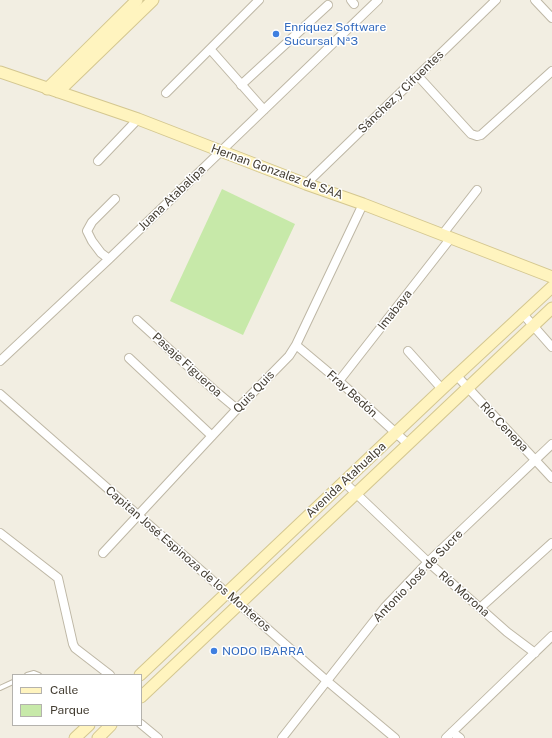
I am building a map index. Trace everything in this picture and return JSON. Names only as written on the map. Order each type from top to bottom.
[{"type":"main road","points":[[47,89],[137,0]]},
{"type":"main road","points":[[58,92],[154,0]]},
{"type":"main road","name":"Hernan Gonzalez de SAA","points":[[0,72],[138,119],[221,152],[363,204],[552,277]]},
{"type":"main road","name":"Avenida Atahualpa","points":[[141,674],[522,313],[552,287]]},
{"type":"main road","name":"Avenida Atahualpa","points":[[142,696],[552,308]]},
{"type":"main road","points":[[75,738],[88,726]]},
{"type":"main road","points":[[98,738],[109,726]]},
{"type":"street","points":[[166,93],[259,0]]},
{"type":"street","name":"Juana Atabalipa","points":[[0,361],[109,259],[378,0]]},
{"type":"street","name":"Sánchez y Cifuentes","points":[[306,184],[496,0]]},
{"type":"street","points":[[535,0],[552,18]]},
{"type":"street","points":[[241,85],[328,5]]},
{"type":"street","points":[[210,49],[264,110]]},
{"type":"street","points":[[418,76],[471,134],[477,136],[481,135],[552,71]]},
{"type":"street","points":[[98,161],[138,119]]},
{"type":"street","name":"Imabaya","points":[[339,381],[446,237],[477,190]]},
{"type":"street","points":[[109,259],[101,253],[87,231],[92,222],[114,199]]},
{"type":"street","name":"Quis Quis","points":[[103,552],[289,356],[296,345],[363,204]]},
{"type":"street","points":[[522,313],[552,347]]},
{"type":"street","name":"Pasaje Figueroa","points":[[138,320],[213,389],[238,408]]},
{"type":"street","name":"Fray Bedón","points":[[296,345],[339,381],[395,434],[408,444]]},
{"type":"street","points":[[408,352],[442,389]]},
{"type":"street","points":[[129,358],[212,436]]},
{"type":"street","name":"Río Cenepa","points":[[457,376],[552,478]]},
{"type":"street","name":"Capitan José Espinoza de los Monteros","points":[[0,394],[327,681],[395,738]]},
{"type":"street","name":"Antonio José de Sucre","points":[[282,738],[385,607],[428,562],[552,444]]},
{"type":"street","name":"Río Morona","points":[[344,482],[428,562],[507,632],[535,653]]},
{"type":"street","points":[[0,533],[58,578],[73,644],[109,674]]},
{"type":"street","points":[[480,608],[552,543]]},
{"type":"street","points":[[446,738],[552,636]]},
{"type":"street","points":[[142,725],[158,738]]},
{"type":"street","points":[[452,732],[460,738]]},
{"type":"lane","points":[[0,688],[12,682]]},
{"type":"green space","points":[[222,189],[295,224],[243,335],[170,301]]},
{"type":"place","name":"Enriquez Software Sucursal Nª3","points":[[276,34]]},
{"type":"place","name":"NODO IBARRA","points":[[214,651]]}]
